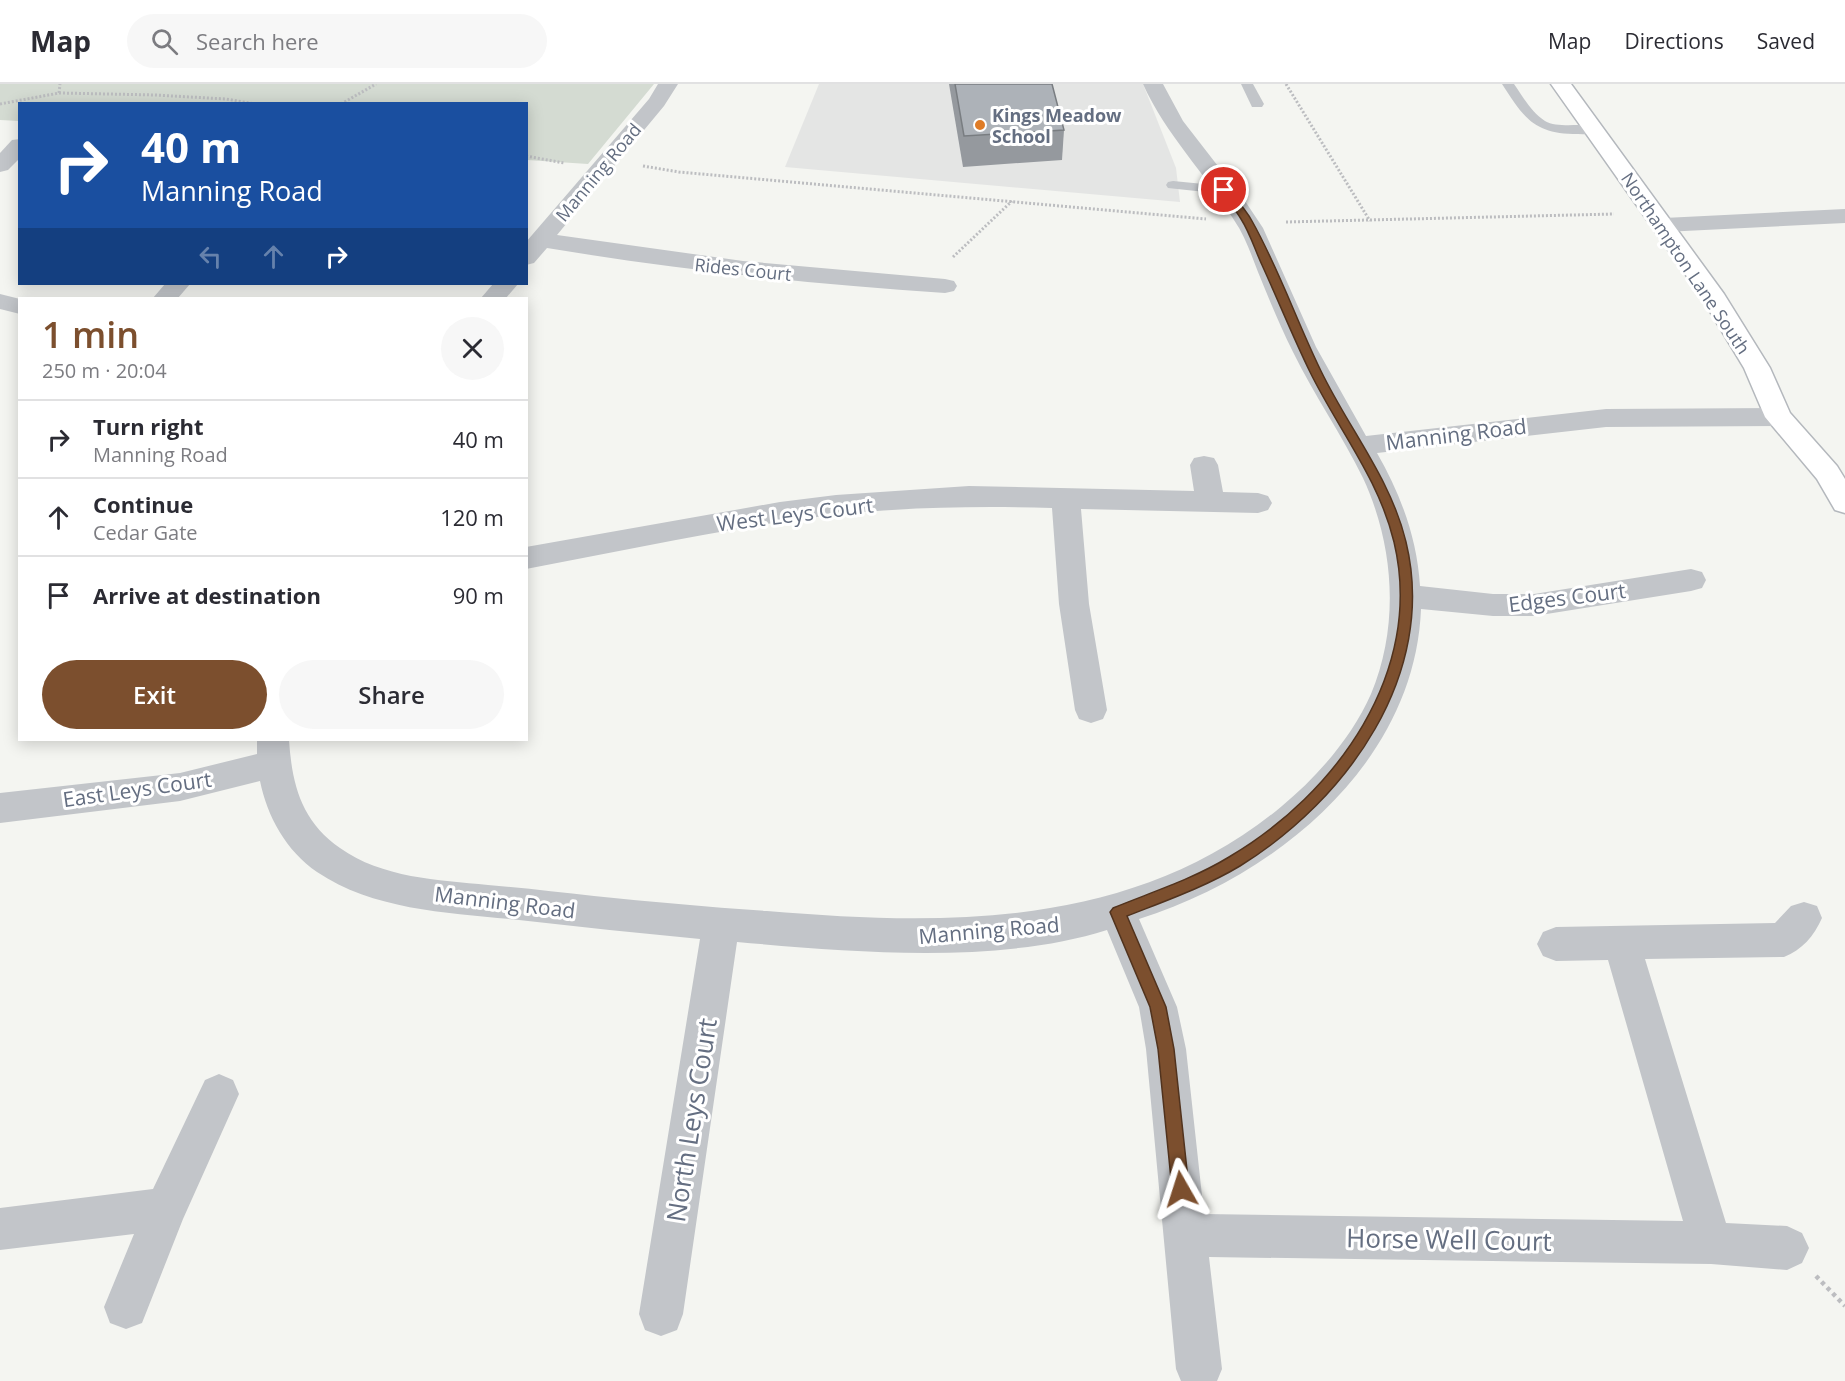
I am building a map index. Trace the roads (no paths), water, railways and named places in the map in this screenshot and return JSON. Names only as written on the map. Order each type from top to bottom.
[{"type":"street","name":"Manning Road","points":[[528,256],[605,165],[668,84]]},
{"type":"street","points":[[1153,84],[1167,115],[1247,220],[1305,352],[1358,446]]},
{"type":"street","name":"Northampton Lane South","points":[[1561,84],[1712,294],[1757,368],[1778,417],[1827,473],[1845,503]]},
{"type":"street","points":[[0,165],[18,147]]},
{"type":"street","points":[[1664,225],[1844,217]]},
{"type":"street","name":"Rides Court","points":[[542,240],[647,258],[784,274],[935,285]]},
{"type":"street","points":[[166,297],[177,285]]},
{"type":"street","points":[[494,297],[505,285]]},
{"type":"street","points":[[0,301],[18,306]]},
{"type":"street","name":"Manning Road","points":[[273,752],[279,799],[299,833],[327,859],[360,877],[406,890],[721,925],[893,937],[980,935],[1047,928],[1118,912],[1181,887],[1234,862],[1278,831],[1320,795],[1373,723],[1390,688],[1402,648],[1406,596],[1401,544],[1389,507],[1358,446],[1606,418],[1778,417]]},
{"type":"street","points":[[1204,465],[1210,502]]},
{"type":"street","name":"West Leys Court","points":[[528,558],[780,512],[836,505],[969,496],[1258,503]]},
{"type":"street","points":[[1066,498],[1074,604],[1091,710]]},
{"type":"street","name":"Edges Court","points":[[1406,596],[1492,606],[1534,605],[1690,580]]},
{"type":"street","name":"East Leys Court","points":[[0,808],[180,787],[273,752]]},
{"type":"street","points":[[1118,912],[1158,1007],[1164,1038],[1199,1369]]},
{"type":"street","points":[[1556,944],[1622,945],[1784,940],[1804,918]]},
{"type":"street","name":"North Leys Court","points":[[661,1314],[721,925]]},
{"type":"street","points":[[1622,945],[1711,1243]]},
{"type":"street","points":[[126,1307],[166,1209],[219,1094]]},
{"type":"street","points":[[0,1229],[166,1209]]},
{"type":"street","name":"Horse Well Court","points":[[1186,1235],[1711,1243],[1787,1248]]},
{"type":"lane","points":[[1246,84],[1257,104]]},
{"type":"lane","points":[[1508,84],[1537,123],[1549,128],[1564,130],[1593,130]]},
{"type":"lane","points":[[1173,185],[1224,190]]},
{"type":"place","name":"Kings Meadow School","points":[[980,125]]}]
